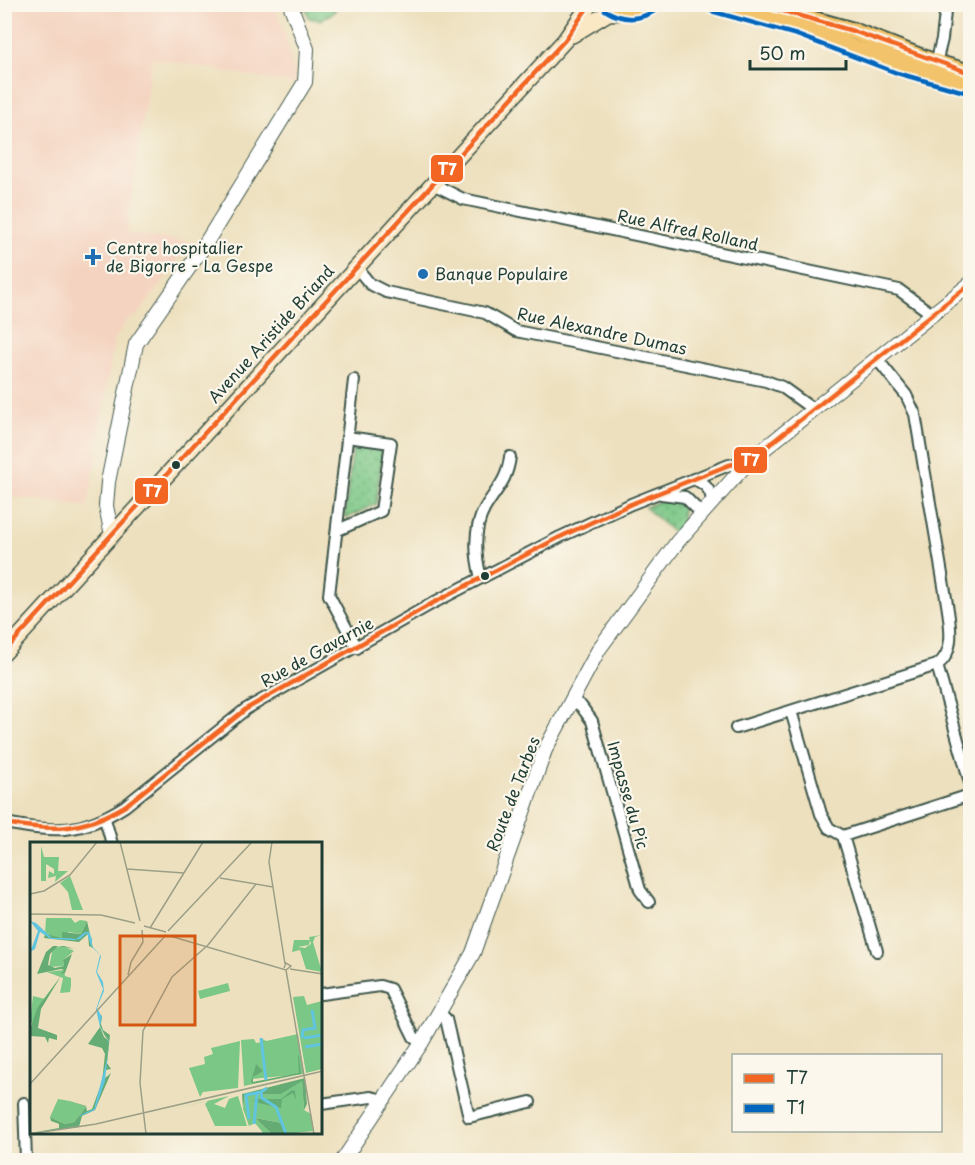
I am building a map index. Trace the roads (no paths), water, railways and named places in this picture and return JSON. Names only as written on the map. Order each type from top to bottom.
[{"type":"main road","name":"Avenue Aristide Briand","points":[[4,653],[565,40],[590,4]]},
{"type":"main road","points":[[609,4],[626,12],[637,11],[652,4]]},
{"type":"main road","points":[[713,4],[799,27],[900,66],[970,86]]},
{"type":"main road","points":[[757,4],[853,31],[936,63],[970,73]]},
{"type":"main road","name":"Avenue Aristide Briand","points":[[565,40],[599,17],[608,13],[626,12]]},
{"type":"street","points":[[112,535],[106,506],[108,482],[136,344],[204,246],[305,82],[307,49],[290,4]]},
{"type":"street","points":[[936,63],[942,39],[946,4]]},
{"type":"street","name":"Rue Alfred Rolland","points":[[433,184],[463,199],[899,290],[932,314]]},
{"type":"street","name":"Rue Alexandre Dumas","points":[[356,267],[370,284],[386,292],[485,314],[516,331],[766,381],[782,387],[811,408]]},
{"type":"street","name":"Route de Tarbes","points":[[343,1161],[422,1042],[473,953],[545,750],[599,649],[701,513],[749,461],[811,408],[877,360],[970,284]]},
{"type":"street","points":[[736,728],[937,665],[943,660],[948,648],[951,634],[947,604],[915,414],[906,395],[877,360]]},
{"type":"street","points":[[354,380],[329,595],[357,648]]},
{"type":"street","points":[[338,530],[381,511],[391,443],[347,437]]},
{"type":"street","points":[[481,578],[476,560],[478,534],[484,510],[508,475],[510,457]]},
{"type":"street","name":"Rue de Gavarnie","points":[[4,823],[57,831],[105,819],[125,806],[246,710],[481,578],[560,537],[654,494],[729,465],[749,461]]},
{"type":"street","points":[[693,479],[704,483],[712,500]]},
{"type":"street","points":[[654,494],[673,494],[684,497],[701,513]]},
{"type":"street","points":[[937,665],[970,783]]},
{"type":"street","name":"Impasse du Pic","points":[[572,700],[581,706],[592,721],[640,890],[649,902]]},
{"type":"street","points":[[791,711],[821,814],[830,828],[843,836],[877,951]]},
{"type":"street","points":[[843,836],[970,795]]},
{"type":"street","points":[[105,819],[111,842]]},
{"type":"street","points":[[322,994],[380,986],[390,989],[414,1037],[422,1042]]},
{"type":"street","points":[[440,1013],[446,1019],[469,1116],[530,1102]]},
{"type":"street","points":[[322,1104],[372,1097],[384,1100]]},
{"type":"street","points":[[24,1103],[26,1161]]},
{"type":"place","name":"Centre hospitalier de Bigorre - La Gespe","points":[[93,257]]},
{"type":"place","name":"Banque Populaire","points":[[423,274]]}]
